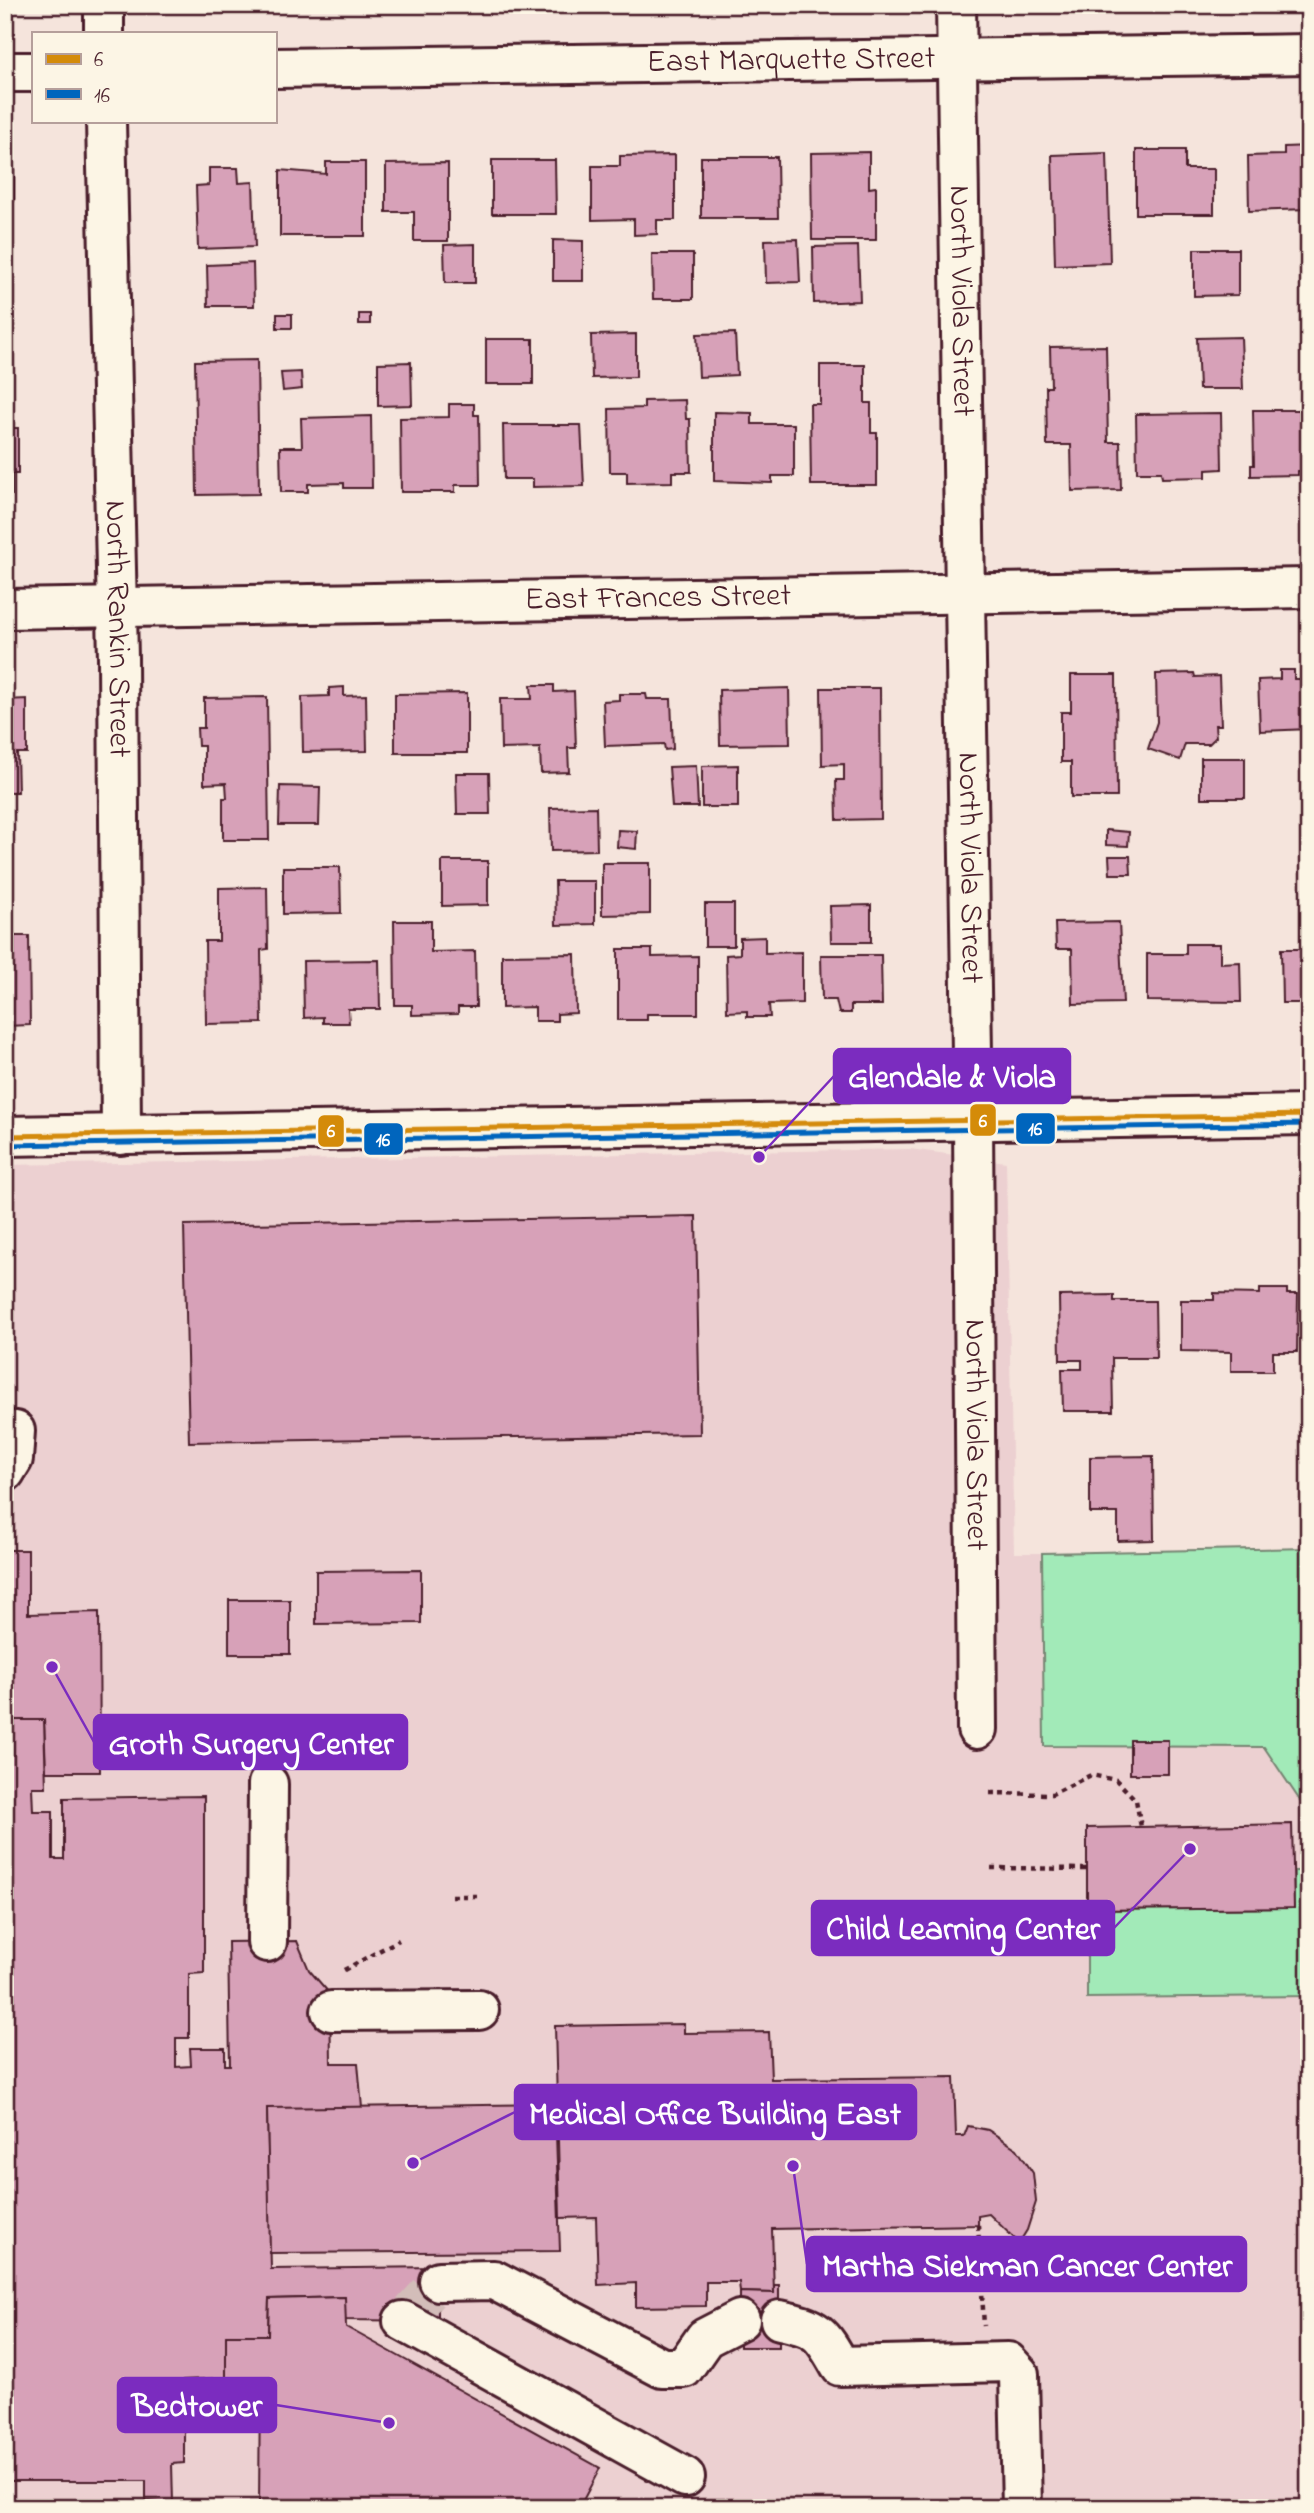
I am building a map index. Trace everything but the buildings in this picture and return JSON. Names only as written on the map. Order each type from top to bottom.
[{"type":"street","points":[[104,5],[104,32]]},
{"type":"street","name":"North Viola Street","points":[[956,5],[973,1119],[977,1729]]},
{"type":"street","name":"East Marquette Street","points":[[276,68],[1309,54]]},
{"type":"street","points":[[5,72],[32,72]]},
{"type":"street","name":"North Rankin Street","points":[[106,122],[117,608],[121,1135]]},
{"type":"street","name":"East Frances Street","points":[[5,609],[1309,588]]},
{"type":"street","points":[[5,1136],[1309,1115]]},
{"type":"street","points":[[5,1472],[13,1459],[15,1430]]},
{"type":"street","points":[[267,1942],[268,1784]]},
{"type":"street","points":[[331,2011],[479,2010]]},
{"type":"street","points":[[439,2281],[494,2280],[662,2368],[684,2368],[705,2338],[740,2320]]},
{"type":"street","points":[[403,2320],[685,2477]]},
{"type":"street","points":[[780,2320],[812,2327],[840,2365],[1008,2362],[1019,2374],[1022,2508]]},
{"type":"path","points":[[990,1793],[1052,1794],[1091,1775],[1116,1780],[1136,1800],[1141,1827]]},
{"type":"path","points":[[991,1868],[1087,1869]]},
{"type":"path","points":[[452,1896],[480,1896]]},
{"type":"path","points":[[342,1971],[399,1940]]},
{"type":"path","points":[[978,2225],[983,2292]]},
{"type":"shaded area","points":[[910,1149],[1006,1162],[1014,1553],[1042,1553],[1044,1745],[1264,1747],[1309,1814],[1309,2508],[5,2508],[5,1165]]},
{"type":"green space","points":[[1309,1548],[1309,1814],[1264,1747],[1044,1746],[1042,1553]]},
{"type":"green space","points":[[1294,1871],[1307,1871],[1308,1996],[1087,1998],[1087,1910],[1294,1908]]},
{"type":"tunnel","points":[[403,2321],[439,2281]]},
{"type":"transit line","name":"6","points":[[5,1136],[1309,1115]]},
{"type":"transit line","name":"16","points":[[5,1145],[1309,1124]]},
{"type":"place","name":"Glendale & Viola","points":[[759,1157]]},
{"type":"place","name":"Groth Surgery Center","points":[[52,1667]]},
{"type":"place","name":"Child Learning Center","points":[[1190,1849]]},
{"type":"place","name":"Medical Office Building East","points":[[413,2163]]},
{"type":"place","name":"Martha Siekman Cancer Center","points":[[793,2166]]},
{"type":"place","name":"Bedtower","points":[[389,2423]]}]
